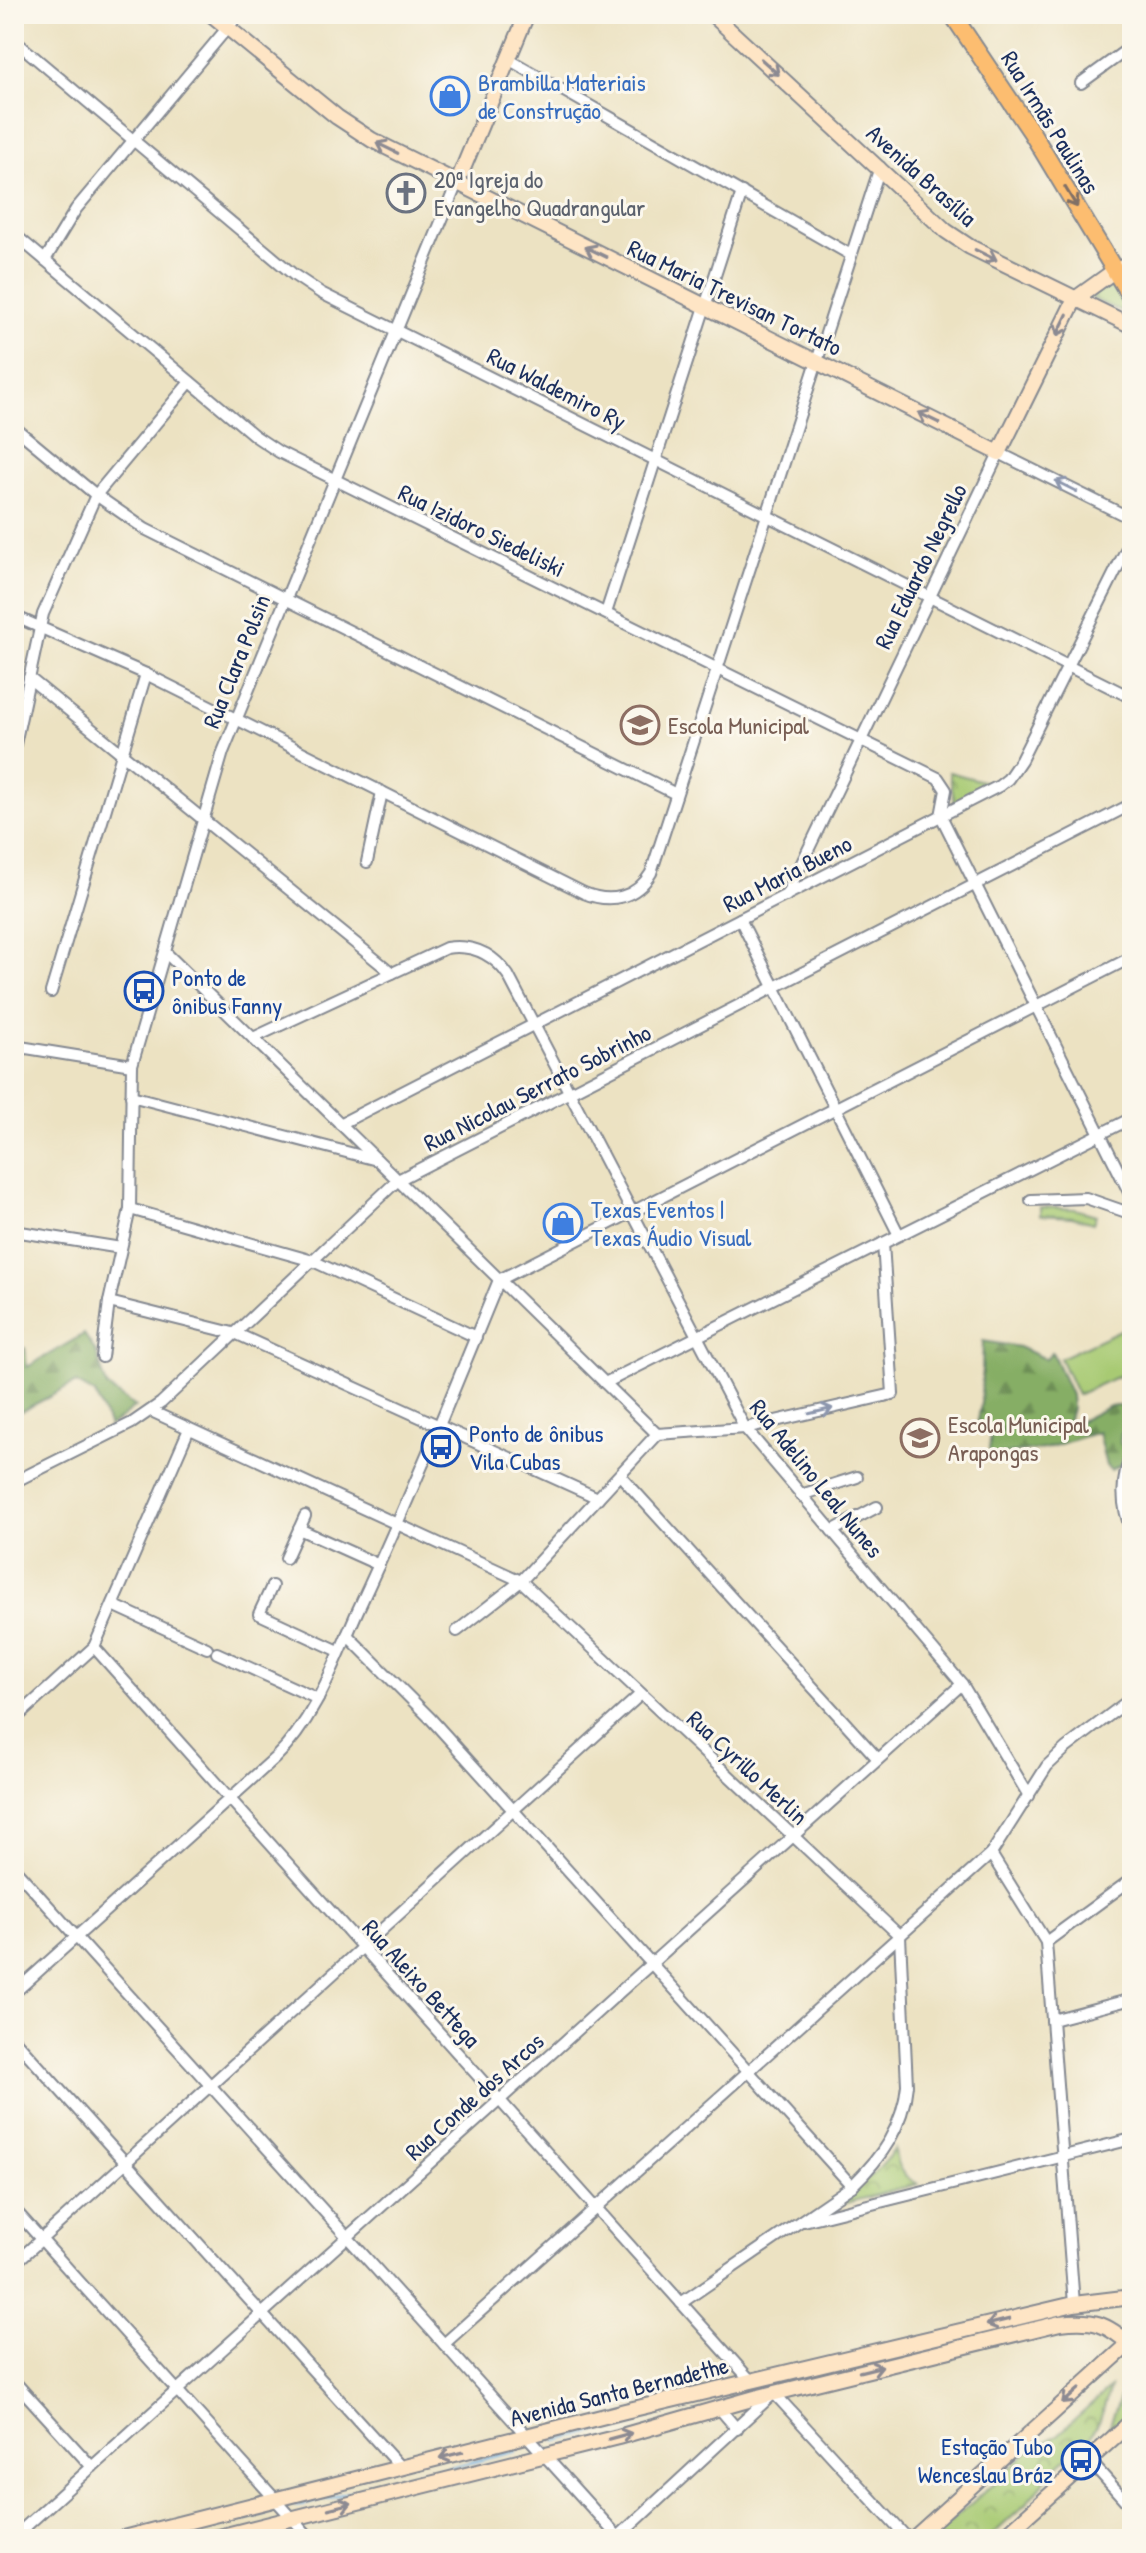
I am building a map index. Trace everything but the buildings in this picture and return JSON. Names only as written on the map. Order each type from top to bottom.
[{"type":"main road","points":[[14,23],[15,14]]},
{"type":"main road","name":"Rua Maria Trevisan Tortato","points":[[211,14],[353,129],[999,453]]},
{"type":"main road","name":"Rua Clara Polsin","points":[[457,183],[527,14]]},
{"type":"main road","name":"Avenida Brasília","points":[[712,14],[946,231],[970,247],[1132,326]]},
{"type":"main road","name":"Rua Irmãs Paulinas","points":[[952,14],[1026,123],[1132,299]]},
{"type":"main road","name":"Rua Eduardo Negrello","points":[[999,453],[1075,299],[1114,271],[1132,263]]},
{"type":"main road","name":"Avenida Santa Bernadethe","points":[[119,2539],[527,2436],[1074,2304],[1132,2297]]},
{"type":"main road","name":"Avenida Santa Bernadethe","points":[[210,2539],[254,2534],[293,2518],[774,2393],[1075,2321],[1099,2323],[1131,2344]]},
{"type":"main road","points":[[910,2539],[1131,2344]]},
{"type":"main road","points":[[1001,2539],[1132,2421]]},
{"type":"street","points":[[45,260],[76,209],[239,14]]},
{"type":"street","name":"Rua Waldemiro Ry","points":[[14,40],[294,275],[321,293],[1132,698]]},
{"type":"street","points":[[1081,83],[1132,46]]},
{"type":"street","points":[[508,59],[851,255]]},
{"type":"street","points":[[14,616],[146,674],[584,893],[602,899],[621,898],[638,889],[651,873],[880,167]]},
{"type":"street","name":"Rua Clara Polsin","points":[[102,1357],[109,1302],[130,1209],[132,1065],[204,820],[236,718],[457,183]]},
{"type":"street","points":[[606,613],[742,192]]},
{"type":"street","name":"Rua Izidoro Siedeliski","points":[[14,234],[267,444],[938,778],[946,790],[941,816]]},
{"type":"street","points":[[14,749],[19,698],[29,678],[43,614],[96,495],[190,382]]},
{"type":"street","points":[[14,427],[96,495],[145,529],[676,794]]},
{"type":"street","name":"Rua Maria Trevisan Tortato","points":[[999,453],[1132,519]]},
{"type":"street","name":"Rua Eduardo Negrello","points":[[786,896],[999,453]]},
{"type":"street","name":"Rua Maria Bueno","points":[[340,1124],[992,791],[1008,779],[1021,760],[1132,538]]},
{"type":"street","points":[[51,992],[146,674]]},
{"type":"street","points":[[29,678],[392,973],[253,1038]]},
{"type":"street","points":[[367,862],[382,792]]},
{"type":"street","name":"Rua Nicolau Serrato Sobrinho","points":[[14,1482],[151,1411],[237,1334],[398,1180],[1132,804]]},
{"type":"street","points":[[941,816],[1132,1198]]},
{"type":"street","points":[[740,919],[899,1235]]},
{"type":"street","name":"Rua Adelino Leal Nunes","points":[[392,973],[446,948],[470,948],[490,956],[508,975],[745,1428],[962,1684],[1029,1796]]},
{"type":"street","points":[[165,952],[657,1434]]},
{"type":"street","points":[[14,1993],[286,1748],[303,1725],[398,1525],[499,1280],[1132,957]]},
{"type":"street","points":[[14,1046],[132,1065]]},
{"type":"street","points":[[131,1096],[377,1160]]},
{"type":"street","points":[[605,1383],[1132,1118]]},
{"type":"street","points":[[1031,1200],[1086,1198],[1132,1214]]},
{"type":"street","points":[[130,1209],[313,1261],[476,1337]]},
{"type":"street","points":[[14,1231],[121,1248]]},
{"type":"street","points":[[457,1631],[521,1581],[657,1434],[745,1428],[893,1394],[883,1243]]},
{"type":"street","points":[[109,1302],[237,1334],[598,1498]]},
{"type":"street","name":"Rua Cyrillo Merlin","points":[[151,1411],[521,1581],[900,1936]]},
{"type":"street","points":[[14,1720],[94,1647],[189,1429]]},
{"type":"street","points":[[1132,1452],[1123,1488],[1125,1514],[1132,1532]]},
{"type":"street","points":[[620,1475],[878,1759]]},
{"type":"street","points":[[801,1495],[857,1477]]},
{"type":"street","points":[[832,1531],[877,1507]]},
{"type":"street","points":[[286,1558],[305,1516]]},
{"type":"street","points":[[299,1529],[379,1565]]},
{"type":"street","points":[[272,1586],[259,1614],[339,1651]]},
{"type":"street","points":[[113,1605],[318,1699]]},
{"type":"street","points":[[347,1635],[431,1719],[852,2186]]},
{"type":"street","name":"Rua Aleixo Bettega","points":[[94,1647],[752,2382]]},
{"type":"street","name":"Rua Conde dos Arcos","points":[[14,2537],[962,1684]]},
{"type":"street","points":[[14,2264],[641,1694]]},
{"type":"street","points":[[444,2344],[991,1854],[1056,1756],[1132,1698]]},
{"type":"street","points":[[991,1854],[1046,1942],[1074,2304]]},
{"type":"street","points":[[14,1868],[618,2538],[774,2393],[910,2539]]},
{"type":"street","points":[[1046,1942],[1132,1879]]},
{"type":"street","points":[[681,2303],[852,2186],[891,2140],[905,2105],[907,2085],[900,1936]]},
{"type":"street","points":[[1052,2020],[1132,1999]]},
{"type":"street","points":[[14,2039],[401,2468]]},
{"type":"street","points":[[798,2223],[1132,2139]]},
{"type":"street","points":[[14,2209],[311,2539]]},
{"type":"street","points":[[14,2381],[92,2467]]},
{"type":"street","points":[[719,2408],[737,2429]]},
{"type":"street","points":[[1089,2460],[1132,2508]]},
{"type":"green space","points":[[1110,281],[1130,316],[1089,297]]},
{"type":"green space","points":[[949,772],[993,784],[955,804]]},
{"type":"green space","points":[[1040,1207],[1075,1209],[1096,1215],[1093,1223],[1072,1217],[1040,1215]]},
{"type":"green space","points":[[1129,1326],[1132,1332],[1132,1370],[1077,1395],[1060,1358]]},
{"type":"green space","points":[[84,1334],[96,1352],[107,1387],[135,1407],[109,1427],[95,1394],[76,1383],[14,1415],[14,1349],[25,1348],[27,1367]]},
{"type":"green space","points":[[983,1341],[1019,1347],[1045,1359],[1052,1352],[1071,1395],[1072,1409],[1066,1428],[1110,1406],[1129,1406],[1132,1403],[1129,1427],[1121,1434],[1120,1443],[1126,1449],[1123,1464],[1111,1470],[1106,1466],[1098,1432],[1044,1449],[991,1456],[991,1434],[977,1424],[981,1405]]},
{"type":"green space","points":[[895,2149],[901,2170],[918,2184],[838,2205],[878,2169]]},
{"type":"green space","points":[[1132,2374],[1132,2416],[1109,2427],[1123,2390]]},
{"type":"green space","points":[[1110,2388],[1100,2420],[1091,2436],[1053,2470],[1026,2504],[988,2539],[932,2539],[1029,2451],[1059,2434]]},
{"type":"waterway","points":[[557,2441],[611,2427]]},
{"type":"waterway","points":[[296,2506],[516,2451]]},
{"type":"waterway","points":[[165,2539],[266,2514]]},
{"type":"place","name":"Brambilla Materiais de Construção","points":[[450,96]]},
{"type":"place","name":"20ª Igreja do Evangelho Quadrangular","points":[[406,193]]},
{"type":"place","name":"Escola Municipal","points":[[640,725]]},
{"type":"place","name":"Ponto de ônibus Fanny","points":[[144,991]]},
{"type":"place","name":"Texas Eventos | Texas Áudio Visual","points":[[563,1223]]},
{"type":"place","name":"Escola Municipal Arapongas","points":[[920,1438]]},
{"type":"place","name":"Ponto de ônibus Vila Cubas","points":[[441,1447]]},
{"type":"place","name":"Estação Tubo Wenceslau Bráz","points":[[1081,2460]]}]
